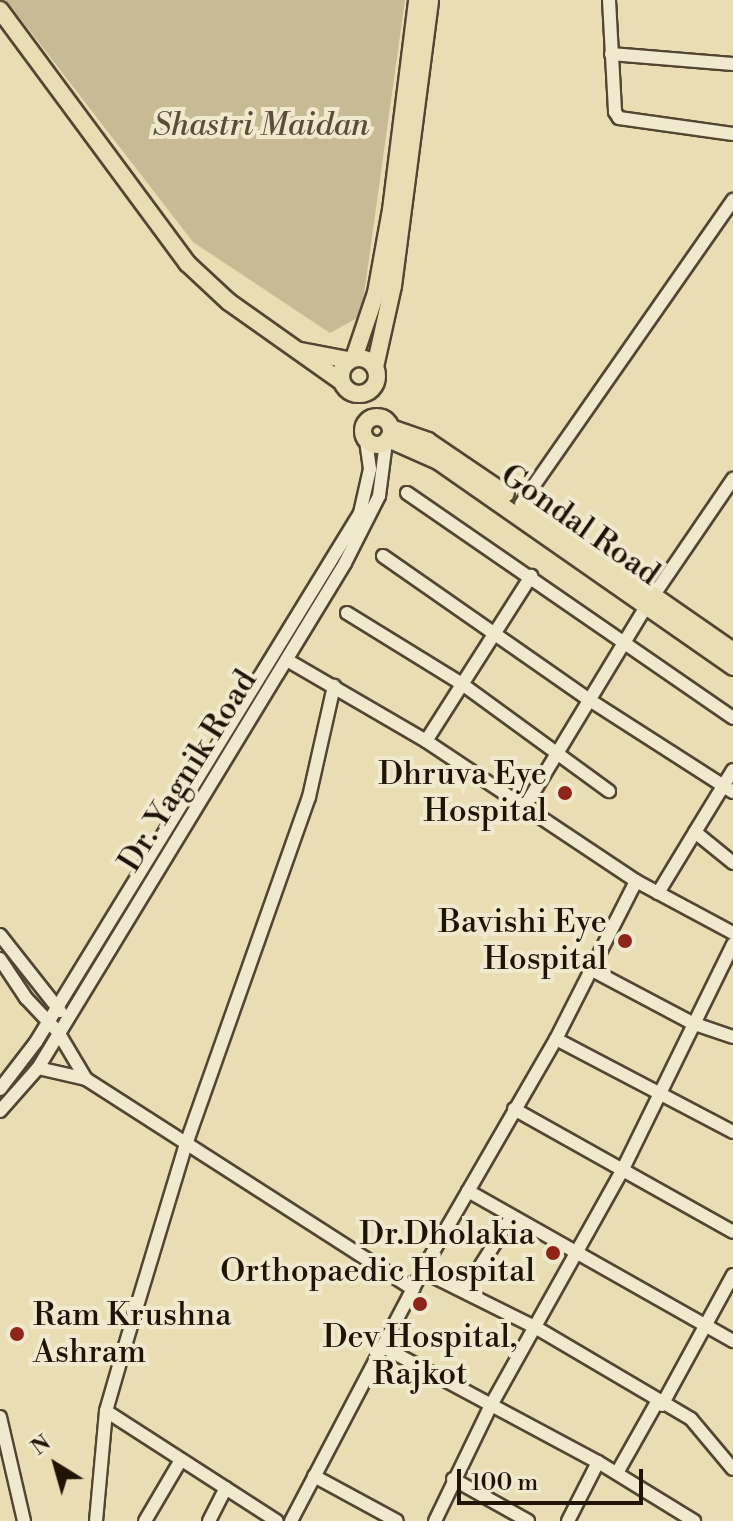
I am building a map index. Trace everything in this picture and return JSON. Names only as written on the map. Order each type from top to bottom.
[{"type":"main road","points":[[348,388],[341,370],[351,359],[376,293],[390,219],[417,0]]},
{"type":"main road","points":[[383,429],[374,386],[375,367],[393,286],[430,0]]},
{"type":"main road","points":[[0,10],[187,263],[292,349],[348,388],[383,429]]},
{"type":"main road","points":[[292,349],[351,359],[366,358],[375,367]]},
{"type":"main road","points":[[348,388],[374,386]]},
{"type":"main road","points":[[366,440],[363,431],[383,429]]},
{"type":"main road","name":"Gondal Road","points":[[383,429],[428,441],[521,504],[650,600],[733,667]]},
{"type":"main road","name":"Gondal Road","points":[[383,429],[438,461],[733,651]]},
{"type":"street","points":[[609,0],[611,54],[619,118],[733,134]]},
{"type":"street","points":[[611,54],[733,64]]},
{"type":"street","points":[[521,504],[733,200]]},
{"type":"street","name":"Dr. Yagnik Road","points":[[0,1111],[38,1068],[287,660],[371,515],[384,477],[383,429]]},
{"type":"street","points":[[0,1089],[47,1021],[360,513],[370,480],[366,440]]},
{"type":"street","points":[[524,808],[588,699],[626,647],[650,600],[733,479]]},
{"type":"street","points":[[407,493],[733,718]]},
{"type":"street","points":[[383,556],[588,699],[728,788]]},
{"type":"street","points":[[426,741],[531,576]]},
{"type":"street","points":[[347,613],[462,684],[609,791]]},
{"type":"street","points":[[287,660],[426,741],[636,881],[733,933]]},
{"type":"street","points":[[96,1521],[106,1411],[185,1147],[309,797],[334,686]]},
{"type":"street","points":[[658,893],[695,832],[728,788],[733,770]]},
{"type":"street","points":[[695,832],[733,863]]},
{"type":"street","points":[[291,1521],[385,1348],[422,1271],[556,1039],[636,881]]},
{"type":"street","points":[[0,935],[67,1018]]},
{"type":"street","points":[[435,1521],[490,1407],[622,1171],[733,944]]},
{"type":"street","points":[[0,959],[58,1032],[86,1079]]},
{"type":"street","points":[[592,970],[692,1023],[733,1037]]},
{"type":"street","points":[[556,1039],[733,1132]]},
{"type":"street","points":[[38,1068],[86,1079],[185,1147],[413,1289]]},
{"type":"street","points":[[514,1109],[733,1232]]},
{"type":"street","points":[[468,1191],[733,1341]]},
{"type":"street","points":[[466,1289],[512,1216]]},
{"type":"street","points":[[422,1271],[466,1289],[691,1419],[732,1467]]},
{"type":"street","points":[[617,1473],[733,1275]]},
{"type":"street","points":[[385,1348],[490,1407],[598,1462],[694,1521]]},
{"type":"street","points":[[106,1411],[277,1521]]},
{"type":"street","points":[[0,1417],[24,1521]]},
{"type":"street","points":[[145,1521],[181,1460]]},
{"type":"street","points":[[568,1521],[598,1462]]},
{"type":"street","points":[[314,1476],[397,1521]]},
{"type":"street","points":[[453,1479],[528,1521]]},
{"type":"street","points":[[209,1521],[226,1488]]},
{"type":"street","points":[[365,1521],[372,1508]]},
{"type":"green space","name":"Shastri Maidan","points":[[6,0],[405,0],[361,316],[330,333],[193,242]]},
{"type":"place","name":"Dhruva Eye Hospital","points":[[565,793]]},
{"type":"place","name":"Bavishi Eye Hospital","points":[[625,941]]},
{"type":"place","name":"Dr.Dholakia Orthopaedic Hospital","points":[[553,1253]]},
{"type":"place","name":"Dev Hospital, Rajkot","points":[[420,1304]]},
{"type":"place","name":"Ram Krushna Ashram","points":[[17,1334]]}]
